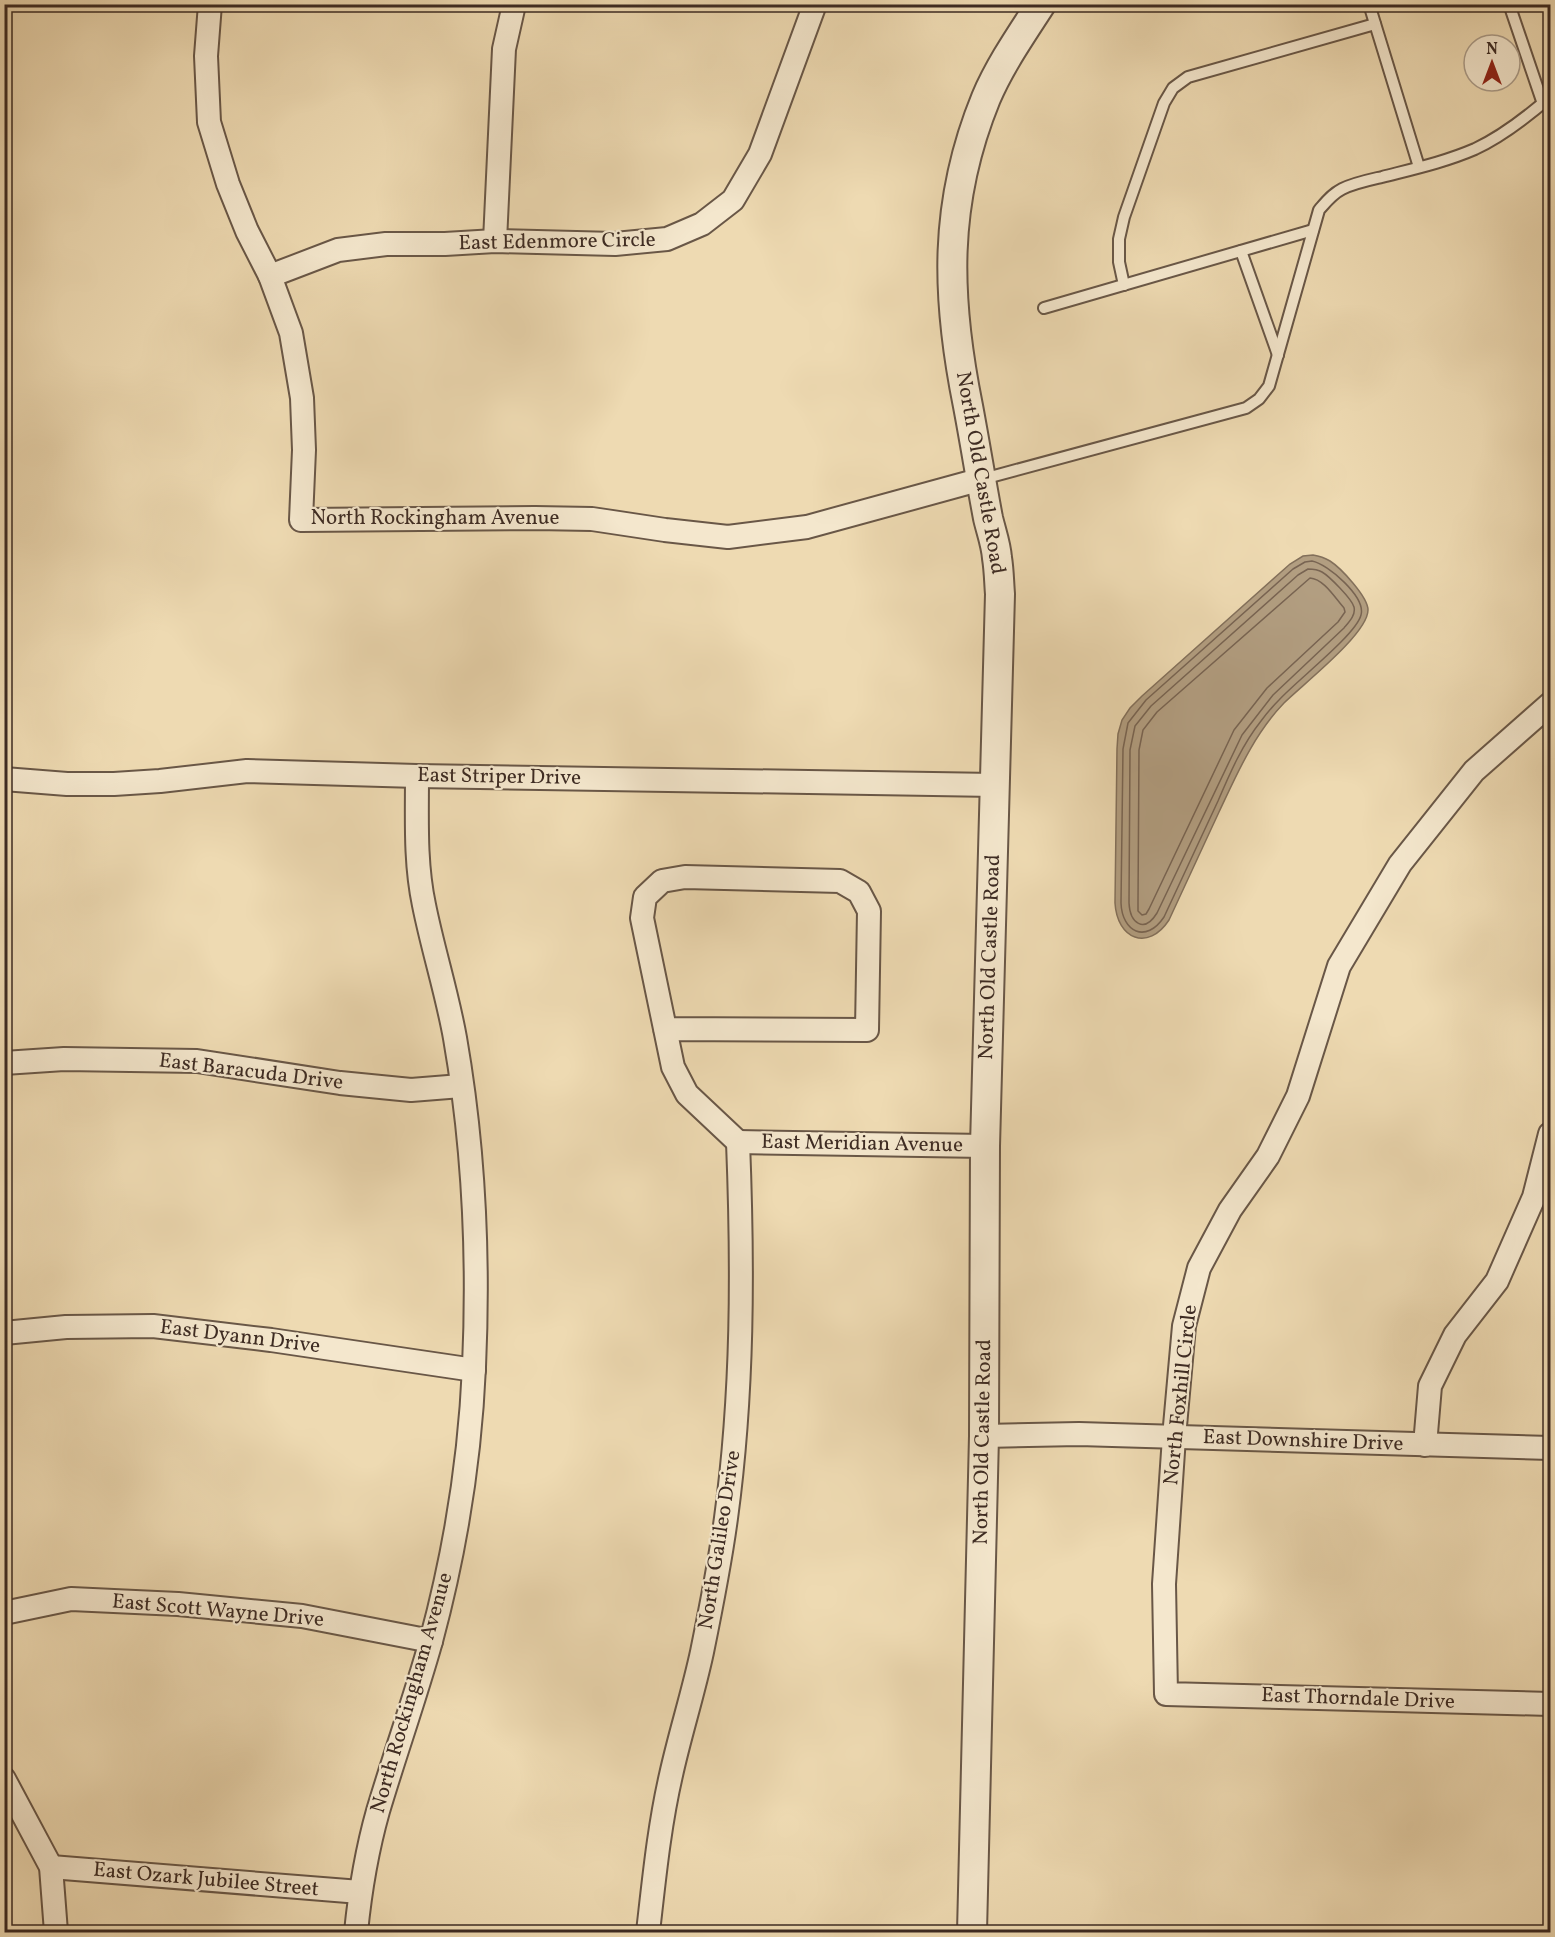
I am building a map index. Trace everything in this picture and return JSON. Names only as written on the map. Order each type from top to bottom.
[{"type":"street","name":"North Rockingham Avenue","points":[[210,4],[206,56],[209,122],[228,184],[247,231],[270,276],[291,333],[302,398],[304,450],[301,520],[592,519],[728,537],[807,526],[982,479]]},
{"type":"street","name":"East Edenmore Circle","points":[[270,276],[338,250],[386,244],[495,241],[615,244],[668,239],[702,224],[733,200],[759,154],[815,4]]},
{"type":"street","name":"North Old Castle Road","points":[[972,1932],[984,1436],[985,1146],[1000,594],[997,556],[988,518],[958,346],[952,245],[957,197],[970,143],[987,97],[1009,53],[1041,4]]},
{"type":"street","points":[[495,241],[504,49],[513,9]]},
{"type":"street","name":"North Foxhill Circle","points":[[1166,1694],[1164,1584],[1174,1437],[1184,1326],[1199,1268],[1230,1210],[1268,1156],[1298,1096],[1340,966],[1400,864],[1474,771],[1551,704]]},
{"type":"street","name":"East Striper Drive","points":[[4,779],[67,784],[114,783],[160,781],[246,771],[417,776],[995,785]]},
{"type":"street","name":"North Rockingham Avenue","points":[[356,1932],[360,1892],[378,1812],[431,1641],[456,1533],[467,1458],[474,1370],[476,1291],[474,1198],[466,1116],[455,1040],[418,870],[417,776]]},
{"type":"street","points":[[665,1029],[867,1030],[870,911],[859,892],[840,881],[685,877],[662,881],[645,897],[642,918],[665,1029],[673,1067],[687,1094],[738,1142]]},
{"type":"street","name":"East Baracuda Drive","points":[[4,1063],[64,1059],[197,1061],[340,1083],[411,1090],[461,1086]]},
{"type":"street","points":[[1425,1445],[1430,1386],[1455,1335],[1497,1281],[1534,1197],[1551,1134]]},
{"type":"street","name":"East Meridian Avenue","points":[[738,1142],[985,1146]]},
{"type":"street","name":"North Galileo Drive","points":[[648,1932],[659,1835],[670,1776],[702,1653],[726,1520],[734,1456],[741,1326],[742,1225],[738,1142]]},
{"type":"street","name":"East Dyann Drive","points":[[4,1333],[66,1327],[153,1326],[271,1340],[474,1370]]},
{"type":"street","name":"East Downshire Drive","points":[[984,1436],[1078,1434],[1551,1448]]},
{"type":"street","name":"East Scott Wayne Drive","points":[[4,1612],[71,1599],[177,1604],[302,1616],[431,1641]]},
{"type":"street","name":"East Thorndale Drive","points":[[1166,1694],[1551,1704]]},
{"type":"street","points":[[4,1779],[51,1867],[56,1932]]},
{"type":"street","name":"East Ozark Jubilee Street","points":[[51,1867],[360,1892]]},
{"type":"lane","points":[[1369,4],[1419,167]]},
{"type":"lane","points":[[982,479],[1246,408],[1258,399],[1269,386],[1319,210],[1329,198],[1342,189],[1474,150],[1496,139],[1547,101],[1509,4]]},
{"type":"lane","points":[[1124,285],[1119,262],[1119,239],[1124,217],[1164,103],[1173,88],[1188,77],[1375,24]]},
{"type":"lane","points":[[1044,308],[1313,230]]},
{"type":"lane","points":[[1241,251],[1278,356]]},
{"type":"water","points":[[1313,555],[1330,561],[1353,583],[1367,604],[1365,620],[1333,659],[1273,715],[1255,741],[1240,769],[1169,920],[1152,936],[1135,937],[1127,933],[1121,925],[1115,903],[1117,749],[1122,720],[1142,696],[1290,564],[1303,556]]}]
